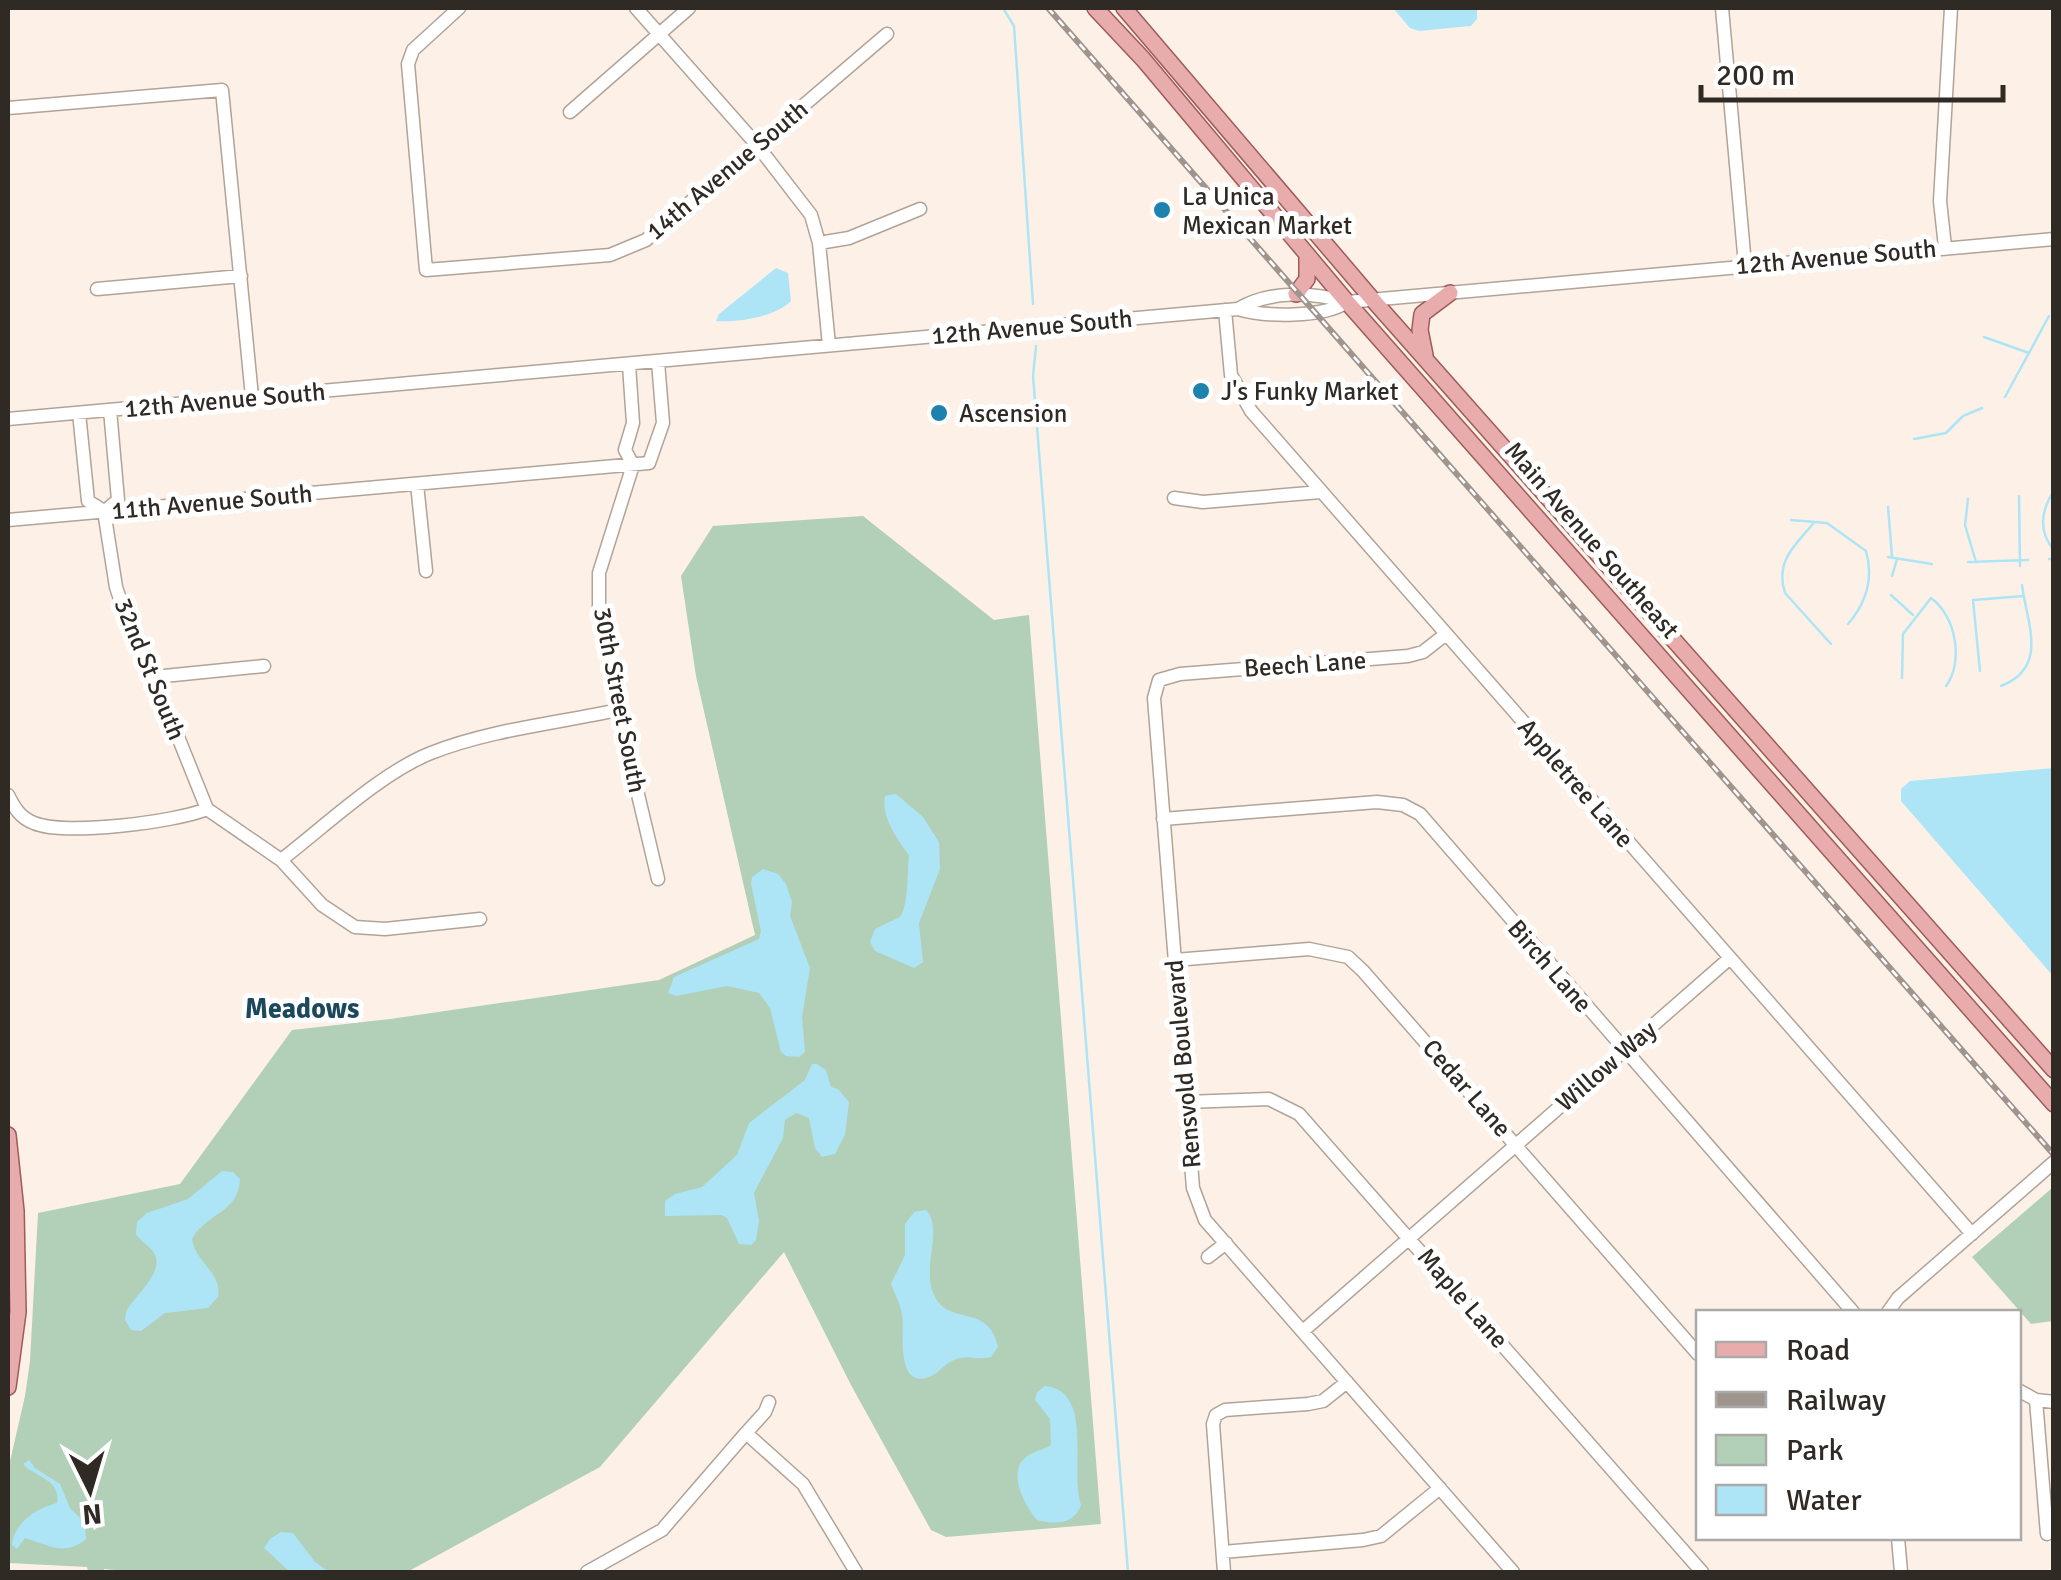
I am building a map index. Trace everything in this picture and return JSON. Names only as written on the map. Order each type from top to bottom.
[{"type":"main road","name":"Main Avenue Southeast","points":[[1095,8],[1347,302],[2054,1104]]},
{"type":"main road","name":"Main Avenue Southeast","points":[[1124,8],[1372,300],[2054,1070]]},
{"type":"main road","points":[[1296,294],[1307,279],[1307,254]]},
{"type":"main road","points":[[1426,359],[1420,330],[1422,314],[1450,293]]},
{"type":"main road","points":[[8,1135],[16,1211],[18,1312],[8,1387]]},
{"type":"street","name":"14th Avenue South","points":[[459,8],[413,50],[408,64],[426,270],[610,255],[629,250],[646,240],[886,34]]},
{"type":"street","points":[[636,8],[806,206],[819,243],[829,345]]},
{"type":"street","points":[[570,112],[688,8]]},
{"type":"street","points":[[1722,8],[1744,265]]},
{"type":"street","points":[[1946,247],[1940,201],[1951,8]]},
{"type":"street","points":[[8,108],[222,90],[252,397]]},
{"type":"street","points":[[819,243],[849,238],[920,210]]},
{"type":"street","name":"12th Avenue South","points":[[8,419],[1232,310],[1258,315],[1336,309],[1347,302],[2054,238]]},
{"type":"street","points":[[97,289],[240,276]]},
{"type":"street","points":[[1232,310],[1251,301],[1296,294],[1322,295],[1347,302]]},
{"type":"street","name":"Appletree Lane","points":[[1232,310],[1231,375],[1238,393],[1972,1234]]},
{"type":"street","points":[[633,465],[649,464],[663,423],[658,362]]},
{"type":"street","name":"30th Street South","points":[[629,364],[633,423],[625,450],[633,465],[599,573],[599,606],[618,710],[658,879]]},
{"type":"street","points":[[104,511],[118,500],[110,410]]},
{"type":"street","name":"32nd St South","points":[[79,413],[88,500],[104,511],[116,587],[207,809]]},
{"type":"street","name":"11th Avenue South","points":[[8,520],[633,465]]},
{"type":"street","points":[[417,484],[426,571]]},
{"type":"street","points":[[1174,498],[1203,502],[1322,492]]},
{"type":"street","name":"Beech Lane","points":[[1159,680],[1180,674],[1408,656],[1423,652],[1446,634]]},
{"type":"street","points":[[154,677],[264,666]]},
{"type":"street","name":"Rensvold Boulevard","points":[[1159,680],[1154,698],[1193,1188],[1205,1220],[1513,1572]]},
{"type":"street","points":[[281,860],[400,768],[429,754],[458,744],[618,710]]},
{"type":"street","points":[[8,795],[24,818],[58,829],[158,821],[207,809],[281,860],[322,905],[355,926],[385,930],[480,919]]},
{"type":"street","name":"Birch Lane","points":[[1163,818],[1376,802],[1403,805],[1420,814],[1851,1310]]},
{"type":"street","name":"Cedar Lane","points":[[1175,960],[1309,949],[1348,957],[1517,1144],[1696,1352]]},
{"type":"street","name":"Willow Way","points":[[1302,1332],[1730,958]]},
{"type":"street","name":"Maple Lane","points":[[1186,1102],[1269,1098],[1299,1114],[1702,1572]]},
{"type":"street","points":[[1889,1310],[1898,1298],[2054,1162]]},
{"type":"street","points":[[1208,1257],[1226,1243]]},
{"type":"street","points":[[1224,1572],[1213,1424],[1216,1415],[1225,1410],[1322,1400],[1347,1382]]},
{"type":"street","points":[[2021,1392],[2036,1400],[2054,1402]]},
{"type":"street","points":[[2036,1400],[2047,1534]]},
{"type":"street","points":[[594,1571],[662,1530],[765,1412],[768,1402]]},
{"type":"street","points":[[746,1434],[803,1484],[856,1572]]},
{"type":"street","points":[[1222,1552],[1381,1536],[1440,1488]]},
{"type":"street","points":[[1898,1540],[1901,1572]]},
{"type":"green space","points":[[863,516],[994,620],[1029,615],[1101,1524],[946,1537],[931,1530],[784,1252],[600,1467],[407,1572],[88,1572],[87,1567],[8,1563],[8,1470],[30,1361],[38,1213],[180,1184],[292,1030],[659,980],[755,935],[696,676],[681,576],[713,526]]},
{"type":"green space","points":[[2052,1188],[2053,1321],[2031,1324],[1972,1257]]},
{"type":"water","points":[[1393,8],[1477,8],[1477,19],[1471,26],[1419,31],[1410,28]]},
{"type":"water","points":[[776,268],[788,273],[791,301],[755,318],[716,321],[719,314]]},
{"type":"water","points":[[2054,768],[2053,976],[1901,801],[1901,789],[1910,781]]},
{"type":"water","points":[[896,794],[923,817],[939,842],[940,869],[919,923],[923,962],[914,968],[875,951],[870,942],[875,929],[900,917],[905,904],[909,855],[891,827],[884,804],[885,796]]},
{"type":"water","points":[[763,869],[778,874],[786,884],[792,902],[790,916],[810,968],[802,1017],[805,1052],[799,1057],[781,1052],[770,1008],[759,993],[727,986],[676,996],[668,993],[674,977],[759,939],[761,931],[751,884],[752,877]]},
{"type":"water","points":[[812,1064],[826,1070],[831,1087],[849,1102],[845,1135],[835,1154],[822,1157],[815,1148],[809,1118],[796,1113],[785,1120],[783,1138],[754,1193],[759,1221],[756,1240],[751,1245],[739,1244],[722,1215],[665,1216],[665,1201],[675,1194],[702,1187],[737,1155],[749,1123],[805,1080]]},
{"type":"water","points":[[222,1171],[233,1172],[240,1179],[238,1190],[228,1206],[205,1223],[192,1239],[216,1281],[218,1297],[208,1308],[165,1313],[141,1331],[131,1330],[125,1320],[126,1312],[152,1276],[157,1260],[136,1234],[137,1222],[147,1213],[188,1199]]},
{"type":"water","points":[[926,1210],[933,1227],[930,1273],[934,1295],[940,1305],[986,1324],[998,1347],[991,1357],[960,1358],[931,1376],[916,1378],[906,1365],[902,1314],[891,1284],[905,1255],[905,1224],[914,1212]]},
{"type":"water","points":[[1045,1386],[1060,1391],[1070,1402],[1077,1434],[1081,1505],[1074,1516],[1057,1522],[1037,1520],[1022,1497],[1018,1478],[1022,1461],[1051,1445],[1050,1419],[1035,1400],[1037,1392]]},
{"type":"water","points":[[29,1460],[60,1484],[70,1508],[85,1523],[86,1539],[63,1548],[25,1538],[17,1549],[12,1545],[27,1518],[57,1503],[51,1484],[23,1464]]},
{"type":"water","points":[[281,1532],[293,1533],[315,1562],[329,1572],[290,1572],[264,1548]]},
{"type":"waterway","points":[[1003,8],[1014,26],[1033,304]]},
{"type":"waterway","points":[[2005,397],[2049,316]]},
{"type":"waterway","points":[[1984,337],[2029,353]]},
{"type":"waterway","points":[[1036,346],[1033,376],[1128,1572]]},
{"type":"waterway","points":[[1914,439],[1946,433],[1963,416],[1982,408]]},
{"type":"waterway","points":[[2054,491],[2043,521],[2045,536],[2054,550]]},
{"type":"waterway","points":[[2019,496],[2020,566]]},
{"type":"waterway","points":[[1968,499],[1965,525],[1976,562]]},
{"type":"waterway","points":[[1888,507],[1892,556]]},
{"type":"waterway","points":[[1791,520],[1827,523],[1866,551],[1867,590],[1848,624]]},
{"type":"waterway","points":[[1813,524],[1788,555],[1783,582],[1785,593],[1831,644]]},
{"type":"waterway","points":[[1888,557],[1932,564]]},
{"type":"waterway","points":[[1892,576],[1897,559]]},
{"type":"waterway","points":[[2049,559],[2054,559]]},
{"type":"waterway","points":[[1968,562],[2028,560]]},
{"type":"waterway","points":[[2001,686],[2016,678],[2030,656],[2030,629],[2022,585]]},
{"type":"waterway","points":[[1891,595],[1913,615]]},
{"type":"waterway","points":[[1980,671],[1973,600],[2024,596]]},
{"type":"waterway","points":[[1902,678],[1903,634],[1931,598],[1946,616],[1955,640],[1955,665],[1946,686]]},
{"type":"railway","points":[[1048,8],[2054,1155]]},
{"type":"place","name":"La Unica Mexican Market","points":[[1162,210]]},
{"type":"place","name":"J's Funky Market","points":[[1201,391]]},
{"type":"place","name":"Ascension","points":[[939,413]]},
{"type":"district","name":"Meadows","points":[[302,1009]]}]
